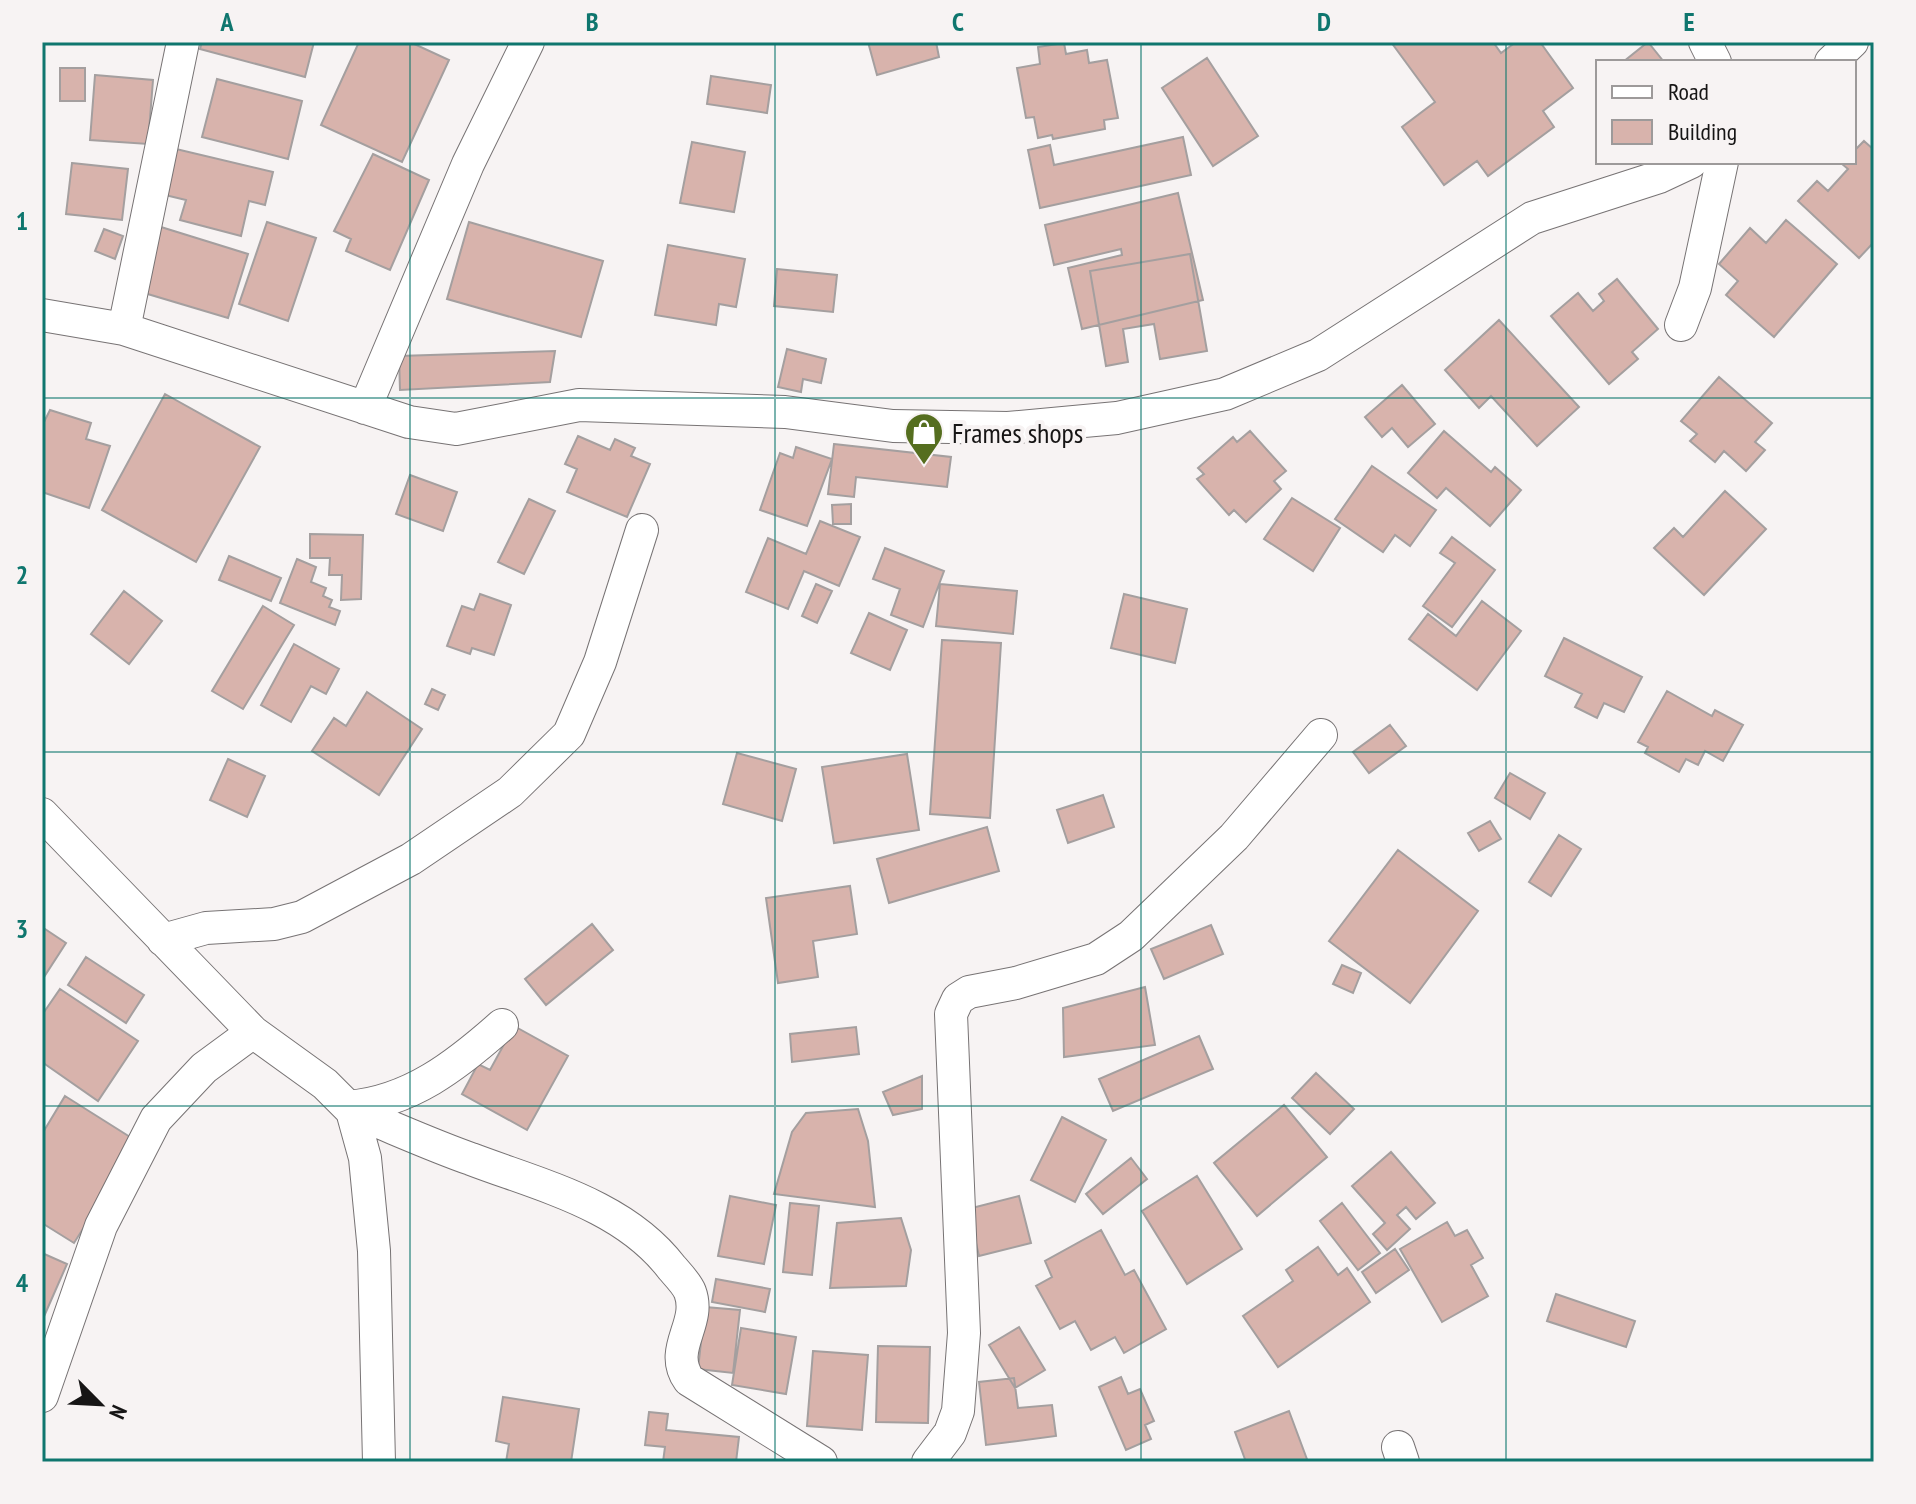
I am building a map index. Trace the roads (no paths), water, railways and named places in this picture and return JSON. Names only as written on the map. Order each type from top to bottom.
[{"type":"street","points":[[124,329],[183,42]]},
{"type":"street","points":[[365,408],[468,164],[528,42]]},
{"type":"street","points":[[1705,42],[1714,60]]},
{"type":"street","points":[[1833,60],[1852,42]]},
{"type":"street","points":[[42,315],[124,329],[409,422],[456,429],[579,405],[785,412],[893,426],[1008,428],[1117,418],[1225,394],[1318,355],[1532,218],[1659,177],[1687,164]]},
{"type":"street","points":[[1681,325],[1695,288],[1722,164]]},
{"type":"street","points":[[163,940],[206,928],[274,924],[302,917],[411,859],[510,792],[569,734],[600,662],[642,530]]},
{"type":"street","points":[[928,1462],[950,1433],[958,1411],[964,1333],[951,1014],[958,999],[969,992],[1016,983],[1096,959],[1131,936],[1234,837],[1321,735]]},
{"type":"street","points":[[42,814],[253,1032],[325,1084],[350,1109],[569,1195],[630,1226],[655,1246],[690,1293],[691,1316],[680,1350],[680,1365],[689,1380],[821,1462]]},
{"type":"street","points":[[350,1109],[397,1098],[427,1084],[502,1025]]},
{"type":"street","points":[[42,1396],[101,1226],[156,1119],[204,1068],[253,1032]]},
{"type":"street","points":[[350,1109],[365,1158],[374,1251],[379,1462]]},
{"type":"place","name":"Frames shops","points":[[924,466]]}]
